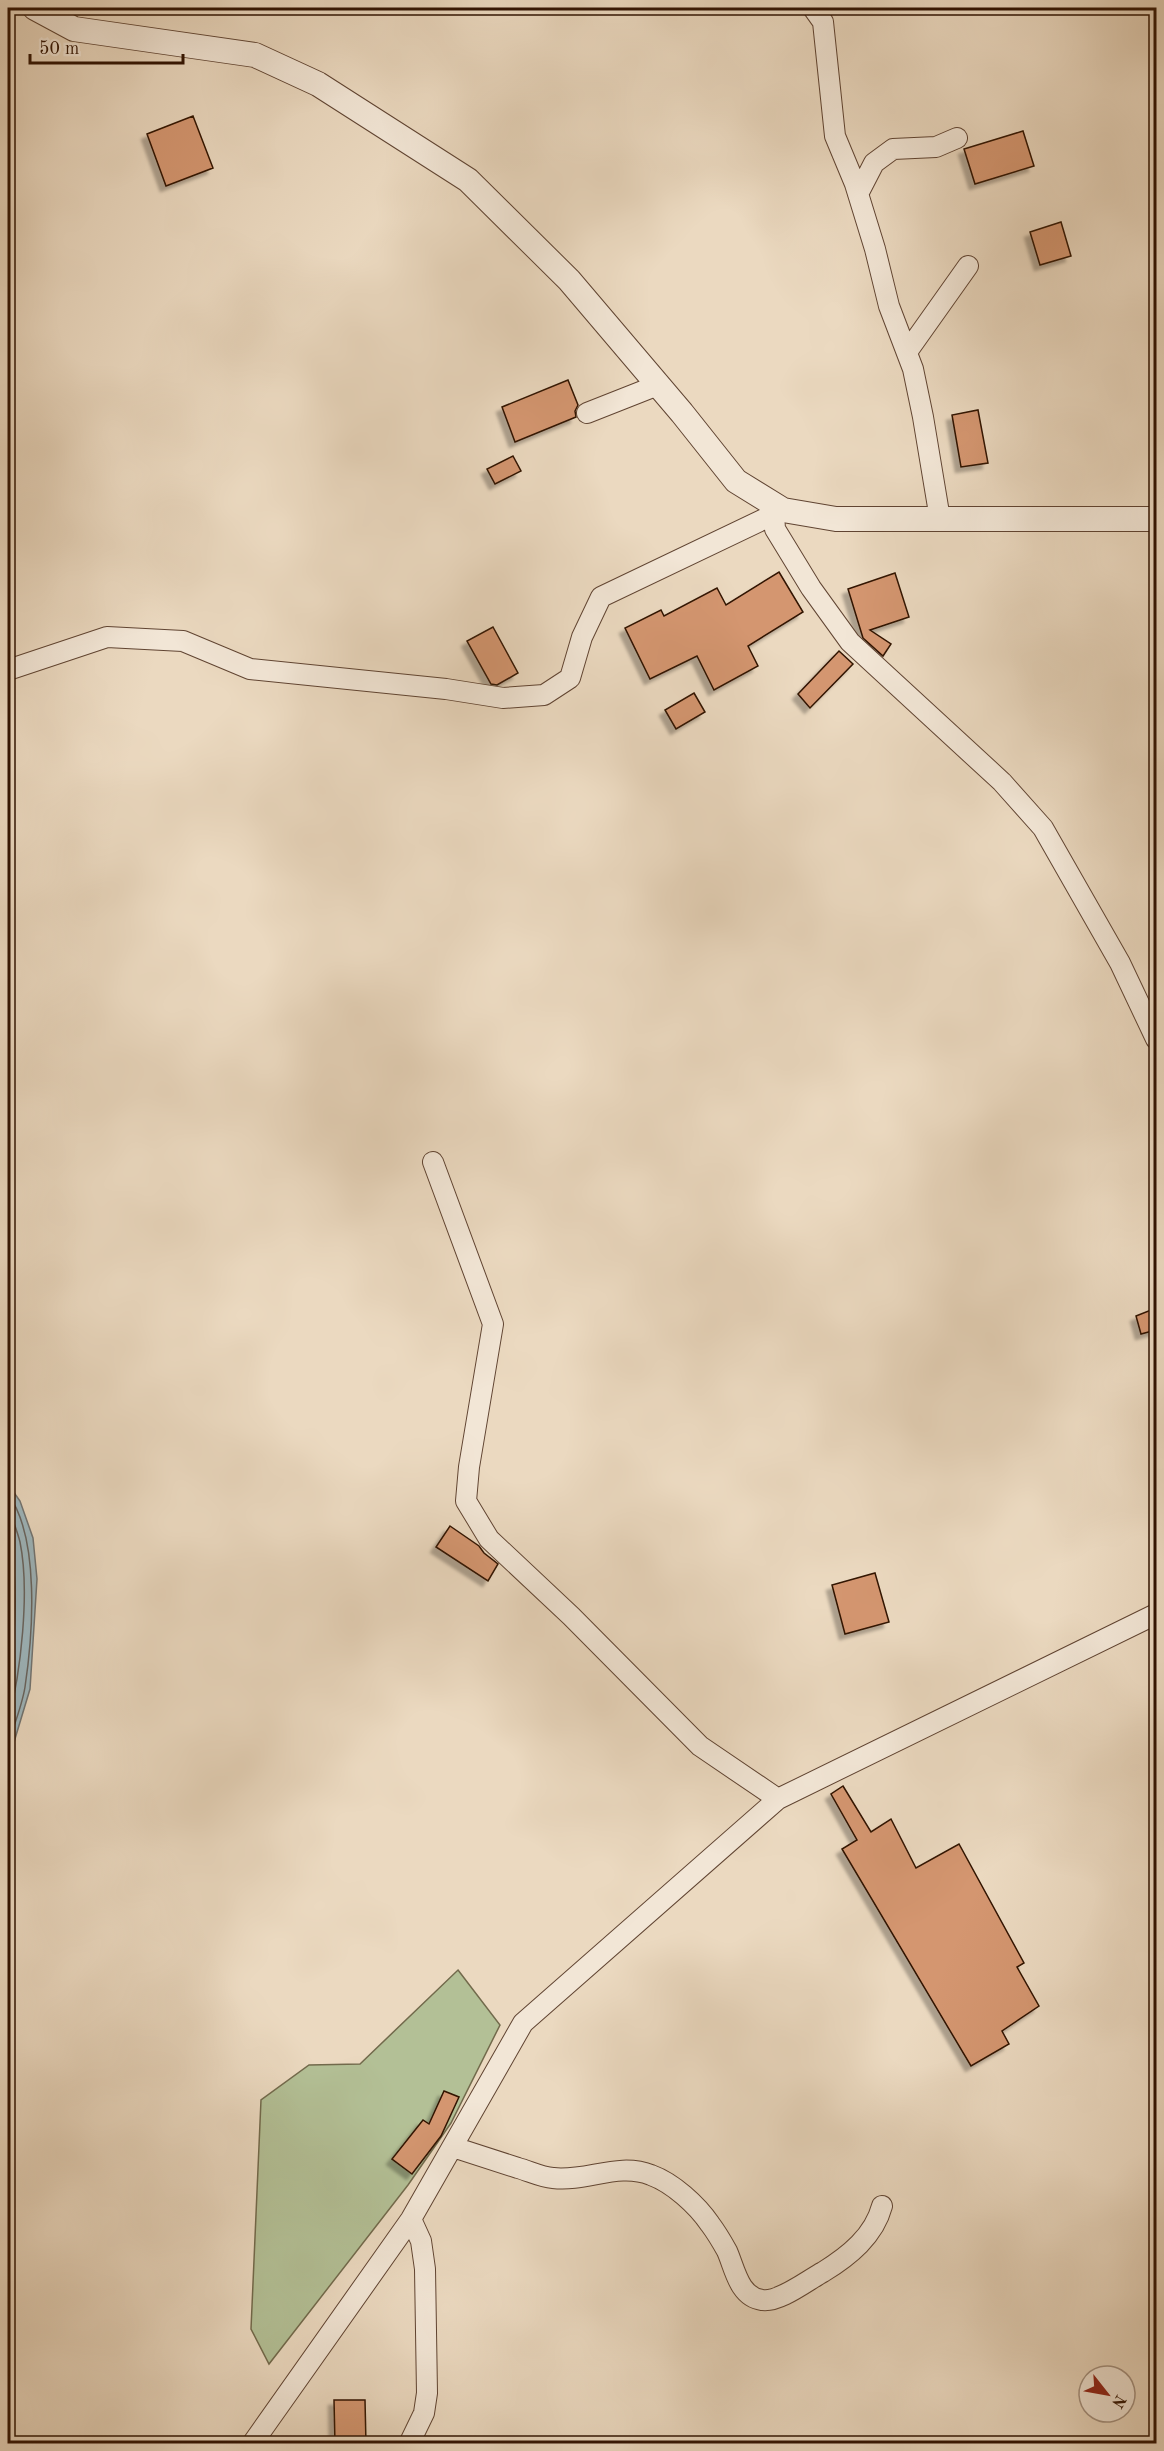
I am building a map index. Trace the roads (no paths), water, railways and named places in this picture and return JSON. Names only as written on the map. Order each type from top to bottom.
[{"type":"street","points":[[35,8],[74,29],[255,55],[318,84],[468,180],[569,280],[736,481],[778,512],[836,519],[1156,519]]},
{"type":"street","points":[[813,8],[824,22],[835,136],[858,194],[889,306],[913,369],[940,519]]},
{"type":"street","points":[[858,194],[874,163],[893,149],[936,147],[957,138]]},
{"type":"street","points":[[907,352],[968,266]]},
{"type":"street","points":[[587,413],[658,385]]},
{"type":"street","points":[[8,670],[107,637],[183,641],[250,669],[446,689],[503,698],[544,695],[570,678],[582,637],[601,597],[778,512]]},
{"type":"street","points":[[778,512],[775,529],[811,588],[850,642],[1002,782],[1043,828],[1120,963],[1156,1039]]},
{"type":"street","points":[[433,1162],[493,1324],[469,1467],[466,1501],[489,1539],[571,1616],[700,1746],[778,1799]]},
{"type":"street","points":[[252,2444],[411,2219],[523,2023],[778,1799],[1156,1614]]},
{"type":"street","points":[[453,2147],[550,2178],[573,2179],[618,2170],[638,2170],[658,2178],[684,2196],[708,2221],[726,2250],[740,2284],[750,2296],[763,2301],[777,2299],[845,2259],[864,2239],[879,2218],[882,2206]]},
{"type":"street","points":[[409,2444],[424,2413],[427,2393],[425,2269],[421,2241],[411,2219]]},
{"type":"water","points":[[8,1484],[20,1501],[33,1538],[37,1579],[30,1689],[8,1762]]}]
